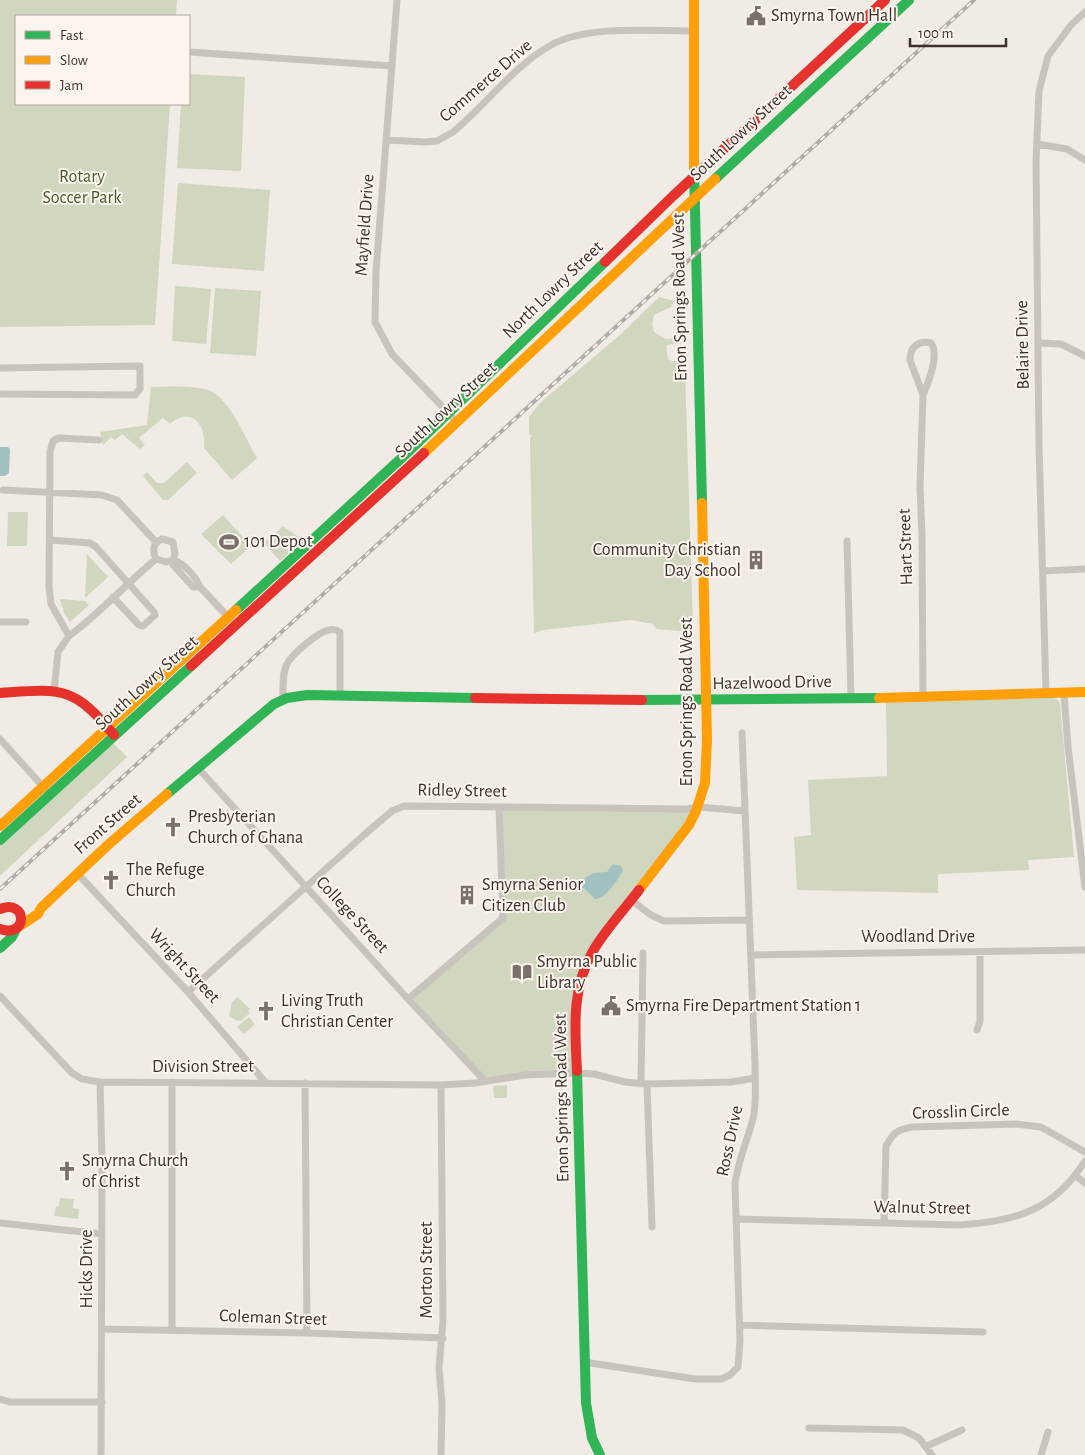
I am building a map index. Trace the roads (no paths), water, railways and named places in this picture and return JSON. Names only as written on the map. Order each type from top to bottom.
[{"type":"street","name":"Mayfield Drive","points":[[397,0],[376,271],[375,322],[392,354],[458,422]]},
{"type":"street","name":"Enon Springs Road West","points":[[600,1455],[592,1438],[587,1412],[584,1362],[575,1005],[582,975],[594,949],[689,825],[699,807],[706,781],[707,701],[694,199],[694,0]]},
{"type":"street","name":"North Lowry Street","points":[[232,621],[694,177],[885,0]]},
{"type":"street","name":"South Lowry Street","points":[[2,831],[232,621],[458,422],[808,92],[909,0]]},
{"type":"street","name":"Belaire Drive","points":[[1046,694],[1038,343],[1036,144],[1039,91],[1048,56],[1072,24],[1085,12]]},
{"type":"street","name":"Commerce Drive","points":[[386,140],[410,142],[438,141],[468,120],[530,60],[554,44],[569,37],[590,32],[694,31]]},
{"type":"street","points":[[190,52],[392,66]]},
{"type":"street","points":[[800,77],[808,92]]},
{"type":"street","points":[[1036,144],[1067,149],[1085,160]]},
{"type":"street","name":"Hart Street","points":[[923,395],[912,368],[910,355],[914,346],[927,342],[931,343],[934,350],[933,366],[923,395],[920,486],[923,698]]},
{"type":"street","points":[[1038,343],[1061,344],[1085,356]]},
{"type":"street","points":[[0,368],[140,366],[140,388],[135,395],[0,394]]},
{"type":"street","points":[[69,636],[51,604],[49,586],[50,452],[53,441],[59,438],[99,440]]},
{"type":"street","points":[[3,490],[102,494],[117,500],[156,542]]},
{"type":"street","points":[[156,559],[153,548],[156,542],[162,539],[173,542],[175,554],[173,560]]},
{"type":"street","points":[[50,540],[90,543],[96,547],[155,615],[143,626],[139,625],[113,597]]},
{"type":"street","points":[[847,541],[851,698]]},
{"type":"street","points":[[156,559],[166,562],[179,561],[232,621]]},
{"type":"street","points":[[54,692],[58,652],[69,636],[87,623],[156,559]]},
{"type":"street","points":[[1043,571],[1085,569]]},
{"type":"street","points":[[0,622],[26,622]]},
{"type":"street","points":[[283,699],[283,682],[287,664],[296,653],[328,630],[340,632],[340,696]]},
{"type":"street","points":[[0,692],[54,692],[68,694],[84,702],[111,731]]},
{"type":"street","name":"Hazelwood Drive","points":[[198,768],[261,714],[283,699],[307,695],[707,701],[923,698],[1085,692]]},
{"type":"street","points":[[1064,693],[1068,747],[1085,887]]},
{"type":"street","name":"Ross Drive","points":[[584,1362],[686,1378],[721,1379],[730,1375],[738,1367],[740,1325],[735,1197],[736,1170],[753,1117],[755,1078],[742,733]]},
{"type":"street","points":[[0,740],[46,790]]},
{"type":"street","name":"Front Street","points":[[0,948],[12,937],[17,928],[38,914],[41,908],[76,873],[198,768]]},
{"type":"street","name":"College Street","points":[[198,768],[408,1000],[485,1081]]},
{"type":"street","name":"Ridley Street","points":[[188,992],[305,886],[392,811],[404,806],[687,809],[699,807],[745,811]]},
{"type":"street","points":[[408,1000],[467,948],[500,922],[504,916],[500,807]]},
{"type":"street","name":"Wright Street","points":[[76,873],[188,992],[266,1083]]},
{"type":"street","points":[[631,900],[651,915],[664,921],[749,920]]},
{"type":"street","points":[[1,906],[9,905],[30,910],[41,908]]},
{"type":"street","points":[[0,940],[0,930],[9,932],[17,928],[21,917],[16,908]]},
{"type":"street","name":"Woodland Drive","points":[[751,954],[1085,950]]},
{"type":"street","points":[[977,1030],[980,1021],[980,952]]},
{"type":"street","points":[[643,953],[644,1084],[652,1227]]},
{"type":"street","name":"Division Street","points":[[0,996],[72,1073],[82,1079],[100,1082],[441,1085]]},
{"type":"street","points":[[441,1085],[475,1083],[525,1075],[577,1072],[644,1084],[731,1082],[755,1078]]},
{"type":"street","name":"Hicks Drive","points":[[100,1082],[102,1234],[101,1455]]},
{"type":"street","points":[[172,1082],[172,1330]]},
{"type":"street","points":[[305,1083],[307,1333]]},
{"type":"street","name":"Morton Street","points":[[441,1085],[443,1338],[439,1368],[442,1404],[441,1455]]},
{"type":"street","name":"Crosslin Circle","points":[[884,1223],[886,1146],[892,1136],[899,1130],[912,1127],[1016,1124],[1040,1127],[1085,1152]]},
{"type":"street","name":"Walnut Street","points":[[736,1219],[959,1225],[984,1224],[1007,1220],[1041,1206],[1058,1194],[1076,1176],[1085,1161]]},
{"type":"street","points":[[1076,1176],[1085,1183]]},
{"type":"street","points":[[0,1223],[102,1234]]},
{"type":"street","points":[[740,1325],[983,1332]]},
{"type":"street","name":"Coleman Street","points":[[102,1329],[443,1338]]},
{"type":"street","points":[[0,1399],[10,1402],[102,1402]]},
{"type":"street","points":[[809,1428],[903,1430],[920,1438],[932,1455]]},
{"type":"street","points":[[927,1446],[962,1430]]},
{"type":"street","points":[[1041,1455],[1048,1432]]},
{"type":"water","points":[[0,447],[8,447],[10,449],[9,473],[5,476],[0,476]]},
{"type":"water","points":[[235,532],[234,542],[228,543],[223,547],[217,540],[224,533]]},
{"type":"water","points":[[613,864],[621,866],[623,871],[611,888],[599,898],[595,899],[584,888],[558,891],[559,887],[571,884],[574,887],[583,886],[583,879],[593,873],[607,872]]},
{"type":"railway","points":[[0,889],[974,0]]},
{"type":"place","name":"Smyrna Town Hall","points":[[756,16]]},
{"type":"place","name":"101 Depot","points":[[229,542]]},
{"type":"place","name":"Community Christian Day School","points":[[756,560]]},
{"type":"place","name":"Presbyterian Church of Ghana","points":[[173,827]]},
{"type":"place","name":"The Refuge Church","points":[[111,880]]},
{"type":"place","name":"Smyrna Senior Citizen Club","points":[[467,895]]},
{"type":"place","name":"Smyrna Public Library","points":[[522,972]]},
{"type":"place","name":"Smyrna Fire Department Station 1","points":[[611,1006]]},
{"type":"place","name":"Living Truth Christian Center","points":[[266,1011]]},
{"type":"place","name":"Smyrna Church of Christ","points":[[67,1171]]},
{"type":"park label","name":"Rotary Soccer Park","points":[[82,187]]}]
